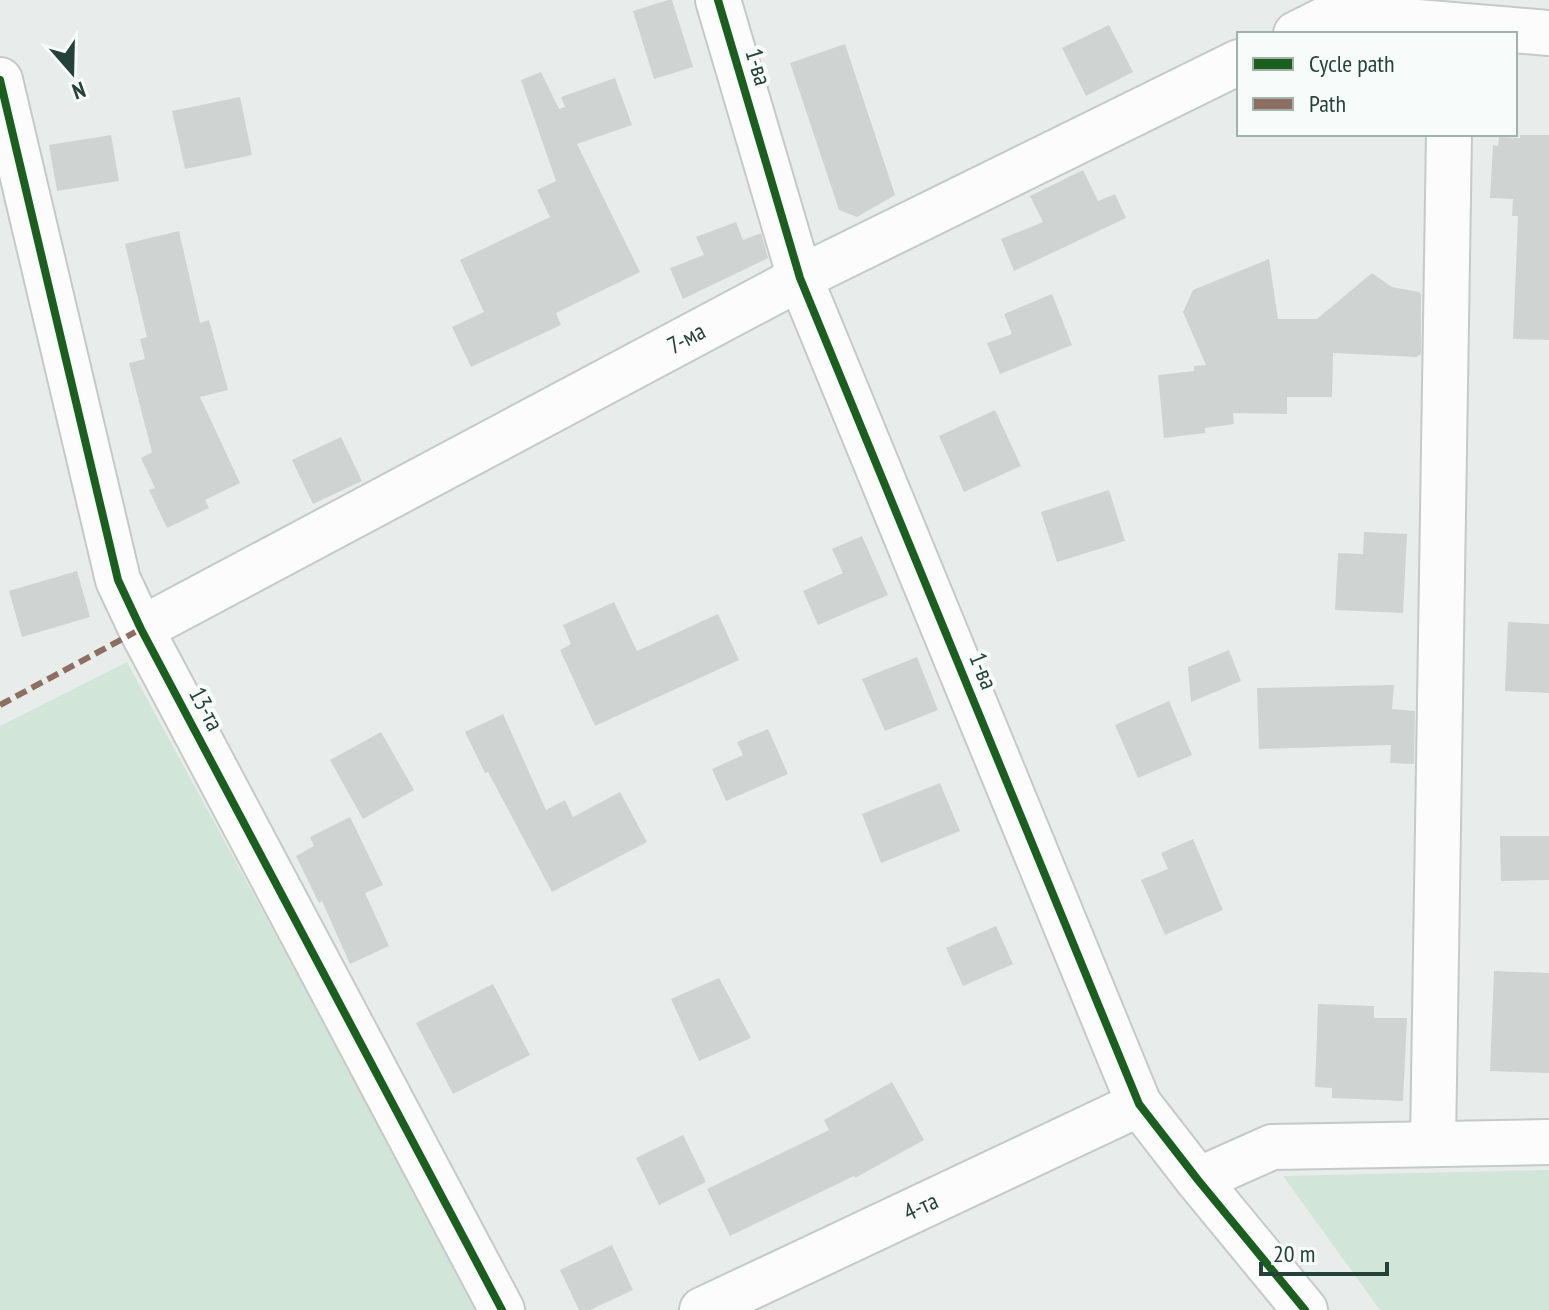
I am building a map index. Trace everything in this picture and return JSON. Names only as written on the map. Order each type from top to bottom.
[{"type":"street","name":"1-ва","points":[[718,0],[800,278],[1139,1104],[1305,1310]]},
{"type":"street","points":[[1300,32],[1334,15],[1427,19],[1549,33]]},
{"type":"street","name":"7-ма","points":[[141,629],[800,278],[1237,63]]},
{"type":"street","name":"13-та","points":[[0,80],[118,580],[141,629],[502,1310]]},
{"type":"street","points":[[1433,1143],[1449,136]]},
{"type":"street","name":"4-та","points":[[702,1310],[1139,1104]]},
{"type":"street","points":[[1198,1180],[1272,1147],[1549,1142]]},
{"type":"green space","points":[[127,662],[480,1310],[0,1310],[0,726]]},
{"type":"green space","points":[[1549,1170],[1549,1310],[1380,1310],[1283,1176]]},
{"type":"building","points":[[672,0],[693,67],[654,79],[633,11]]},
{"type":"building","points":[[1109,25],[1133,72],[1086,96],[1062,48]]},
{"type":"building","points":[[845,44],[895,195],[857,217],[839,210],[790,63]]},
{"type":"building","points":[[541,72],[559,109],[565,107],[561,97],[615,78],[632,125],[577,144],[640,272],[556,313],[561,325],[471,367],[452,327],[484,312],[460,260],[550,217],[537,190],[556,181],[521,80]]},
{"type":"building","points":[[240,97],[252,155],[185,169],[172,111]]},
{"type":"building","points":[[111,135],[119,181],[57,191],[49,145]]},
{"type":"building","points":[[1520,135],[1549,135],[1549,340],[1513,339],[1518,216],[1512,216],[1513,199],[1490,198],[1493,145],[1498,146],[1499,137],[1520,138]]},
{"type":"building","points":[[1083,170],[1098,201],[1115,194],[1126,218],[1014,271],[1001,239],[1043,222],[1030,196]]},
{"type":"building","points":[[736,222],[743,240],[761,233],[768,258],[683,299],[670,268],[704,255],[696,237]]},
{"type":"building","points":[[179,231],[200,323],[209,320],[228,390],[200,397],[240,483],[205,500],[209,508],[167,528],[149,490],[155,488],[141,458],[152,452],[129,363],[145,359],[140,339],[147,337],[125,244]]},
{"type":"building","points":[[1269,259],[1278,319],[1317,319],[1372,273],[1392,287],[1419,292],[1421,354],[1416,357],[1333,353],[1332,397],[1287,397],[1287,414],[1233,413],[1234,424],[1205,428],[1205,433],[1164,438],[1158,375],[1194,371],[1194,366],[1206,365],[1183,312],[1193,290]]},
{"type":"building","points":[[1052,294],[1072,345],[1000,374],[987,343],[1012,334],[1004,314]]},
{"type":"building","points":[[995,410],[1021,466],[964,492],[939,436]]},
{"type":"building","points":[[341,437],[362,481],[313,504],[292,460]]},
{"type":"building","points":[[1109,490],[1125,541],[1057,562],[1041,512]]},
{"type":"building","points":[[1364,532],[1407,534],[1403,613],[1335,610],[1338,553],[1363,554]]},
{"type":"building","points":[[862,536],[888,595],[818,625],[803,591],[843,573],[832,549]]},
{"type":"building","points":[[77,571],[90,617],[22,637],[9,591]]},
{"type":"building","points":[[614,602],[637,651],[718,614],[739,660],[595,726],[560,650],[571,644],[563,625]]},
{"type":"building","points":[[1508,622],[1549,624],[1549,693],[1505,691]]},
{"type":"building","points":[[1229,650],[1241,681],[1191,702],[1188,667]]},
{"type":"building","points":[[917,657],[938,710],[885,731],[862,679]]},
{"type":"building","points":[[1394,685],[1392,709],[1415,711],[1414,764],[1390,763],[1391,745],[1259,749],[1257,688]]},
{"type":"building","points":[[1169,701],[1192,755],[1138,778],[1115,725]]},
{"type":"building","points":[[503,714],[546,810],[565,800],[573,817],[620,792],[647,842],[552,892],[465,732]]},
{"type":"building","points":[[768,729],[788,774],[726,801],[712,769],[743,755],[737,742]]},
{"type":"building","points":[[381,732],[414,790],[363,819],[330,760]]},
{"type":"building","points":[[940,783],[960,831],[881,863],[862,814]]},
{"type":"building","points":[[350,817],[383,885],[365,893],[389,946],[350,964],[322,901],[319,903],[296,856],[314,846],[310,837]]},
{"type":"building","points":[[1500,836],[1549,836],[1549,880],[1501,881]]},
{"type":"building","points":[[1193,839],[1223,910],[1165,935],[1141,880],[1168,869],[1161,853]]},
{"type":"building","points":[[996,926],[1013,964],[963,986],[946,948]]},
{"type":"building","points":[[1494,971],[1549,973],[1549,1073],[1490,1071]]},
{"type":"building","points":[[719,978],[751,1038],[699,1061],[671,999]]},
{"type":"building","points":[[493,984],[530,1055],[453,1094],[416,1023]]},
{"type":"building","points":[[1318,1004],[1374,1006],[1374,1018],[1407,1018],[1403,1101],[1332,1098],[1332,1088],[1315,1087]]},
{"type":"building","points":[[892,1082],[924,1140],[855,1178],[730,1236],[707,1189],[829,1130],[824,1120]]},
{"type":"building","points":[[683,1135],[706,1182],[659,1205],[636,1158]]},
{"type":"building","points":[[612,1245],[633,1290],[590,1310],[579,1310],[560,1270]]},
{"type":"marked path","points":[[0,705],[141,629]]},
{"type":"cycle path","points":[[718,0],[800,278],[1139,1104],[1305,1310]]},
{"type":"cycle path","points":[[0,80],[118,580],[141,629],[502,1310]]}]
